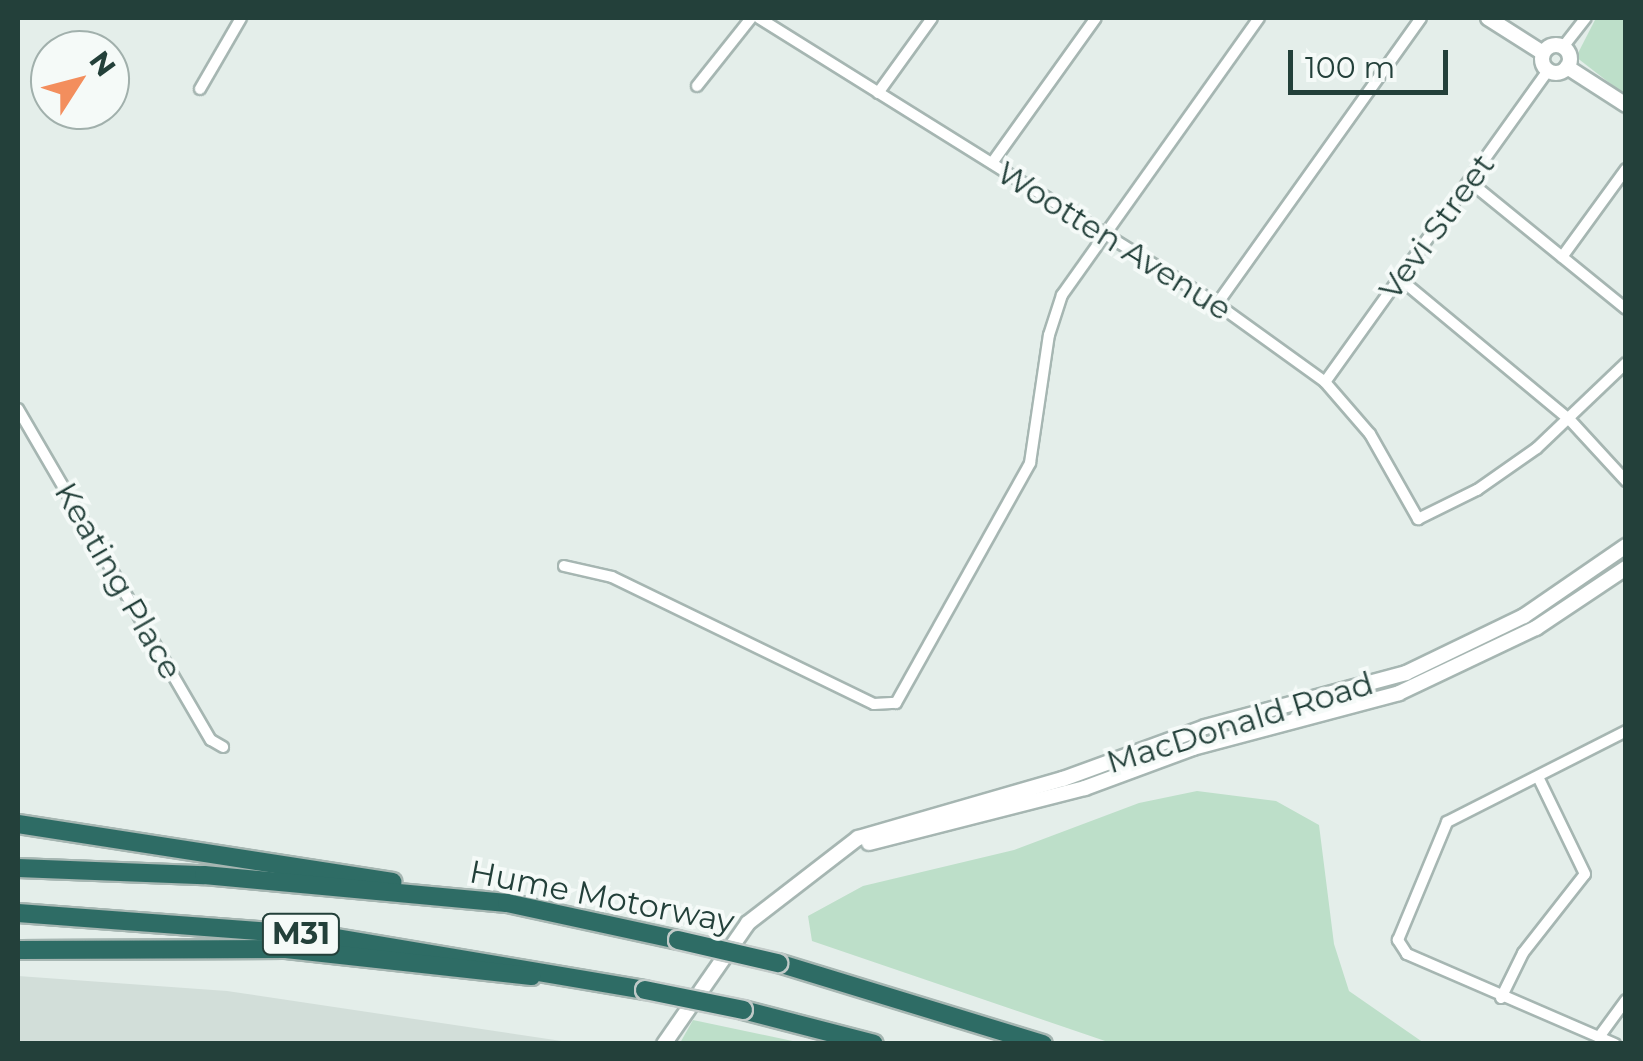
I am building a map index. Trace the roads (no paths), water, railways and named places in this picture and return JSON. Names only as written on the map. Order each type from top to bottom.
[{"type":"highway","points":[[18,824],[292,863],[507,904]]},
{"type":"highway","name":"Hume Motorway","points":[[18,868],[204,874],[507,904],[778,963],[1043,1044]]},
{"type":"highway","name":"M31","points":[[18,913],[325,936],[583,976],[743,1010],[874,1044]]},
{"type":"highway","points":[[18,950],[286,950],[507,976],[583,976]]},
{"type":"street","points":[[200,89],[240,18]]},
{"type":"street","points":[[698,86],[750,18]]},
{"type":"street","name":"Wootten Avenue","points":[[758,18],[1217,304],[1325,382],[1376,444],[1418,519],[1477,490],[1570,420]]},
{"type":"street","points":[[878,93],[932,18]]},
{"type":"street","points":[[992,163],[1096,18]]},
{"type":"street","points":[[564,566],[612,577],[874,704],[896,703],[1030,462],[1052,318],[1104,234],[1258,18]]},
{"type":"street","points":[[1217,304],[1422,18]]},
{"type":"street","points":[[1488,18],[1544,52],[1563,47],[1586,18]]},
{"type":"street","points":[[1563,47],[1567,67]]},
{"type":"street","points":[[1544,52],[1548,70],[1567,67],[1626,105]]},
{"type":"street","name":"Vevi Street","points":[[1325,382],[1548,70]]},
{"type":"street","points":[[1562,257],[1626,169]]},
{"type":"street","points":[[1470,182],[1626,309]]},
{"type":"street","points":[[1400,280],[1570,420],[1626,480]]},
{"type":"street","points":[[1570,420],[1626,363]]},
{"type":"street","name":"Keating Place","points":[[18,409],[210,740],[223,747]]},
{"type":"street","name":"MacDonald Road","points":[[664,1044],[748,923],[835,854],[882,828],[1062,779],[1205,727],[1406,672],[1524,616],[1626,546]]},
{"type":"street","name":"MacDonald Road","points":[[835,854],[1085,788],[1194,748],[1399,693],[1536,628],[1626,568]]},
{"type":"street","points":[[1615,1044],[1406,954],[1398,940],[1448,822],[1539,780],[1626,731]]},
{"type":"street","points":[[1502,998],[1523,954],[1585,874],[1539,780]]},
{"type":"street","points":[[1600,1037],[1626,1000]]}]
